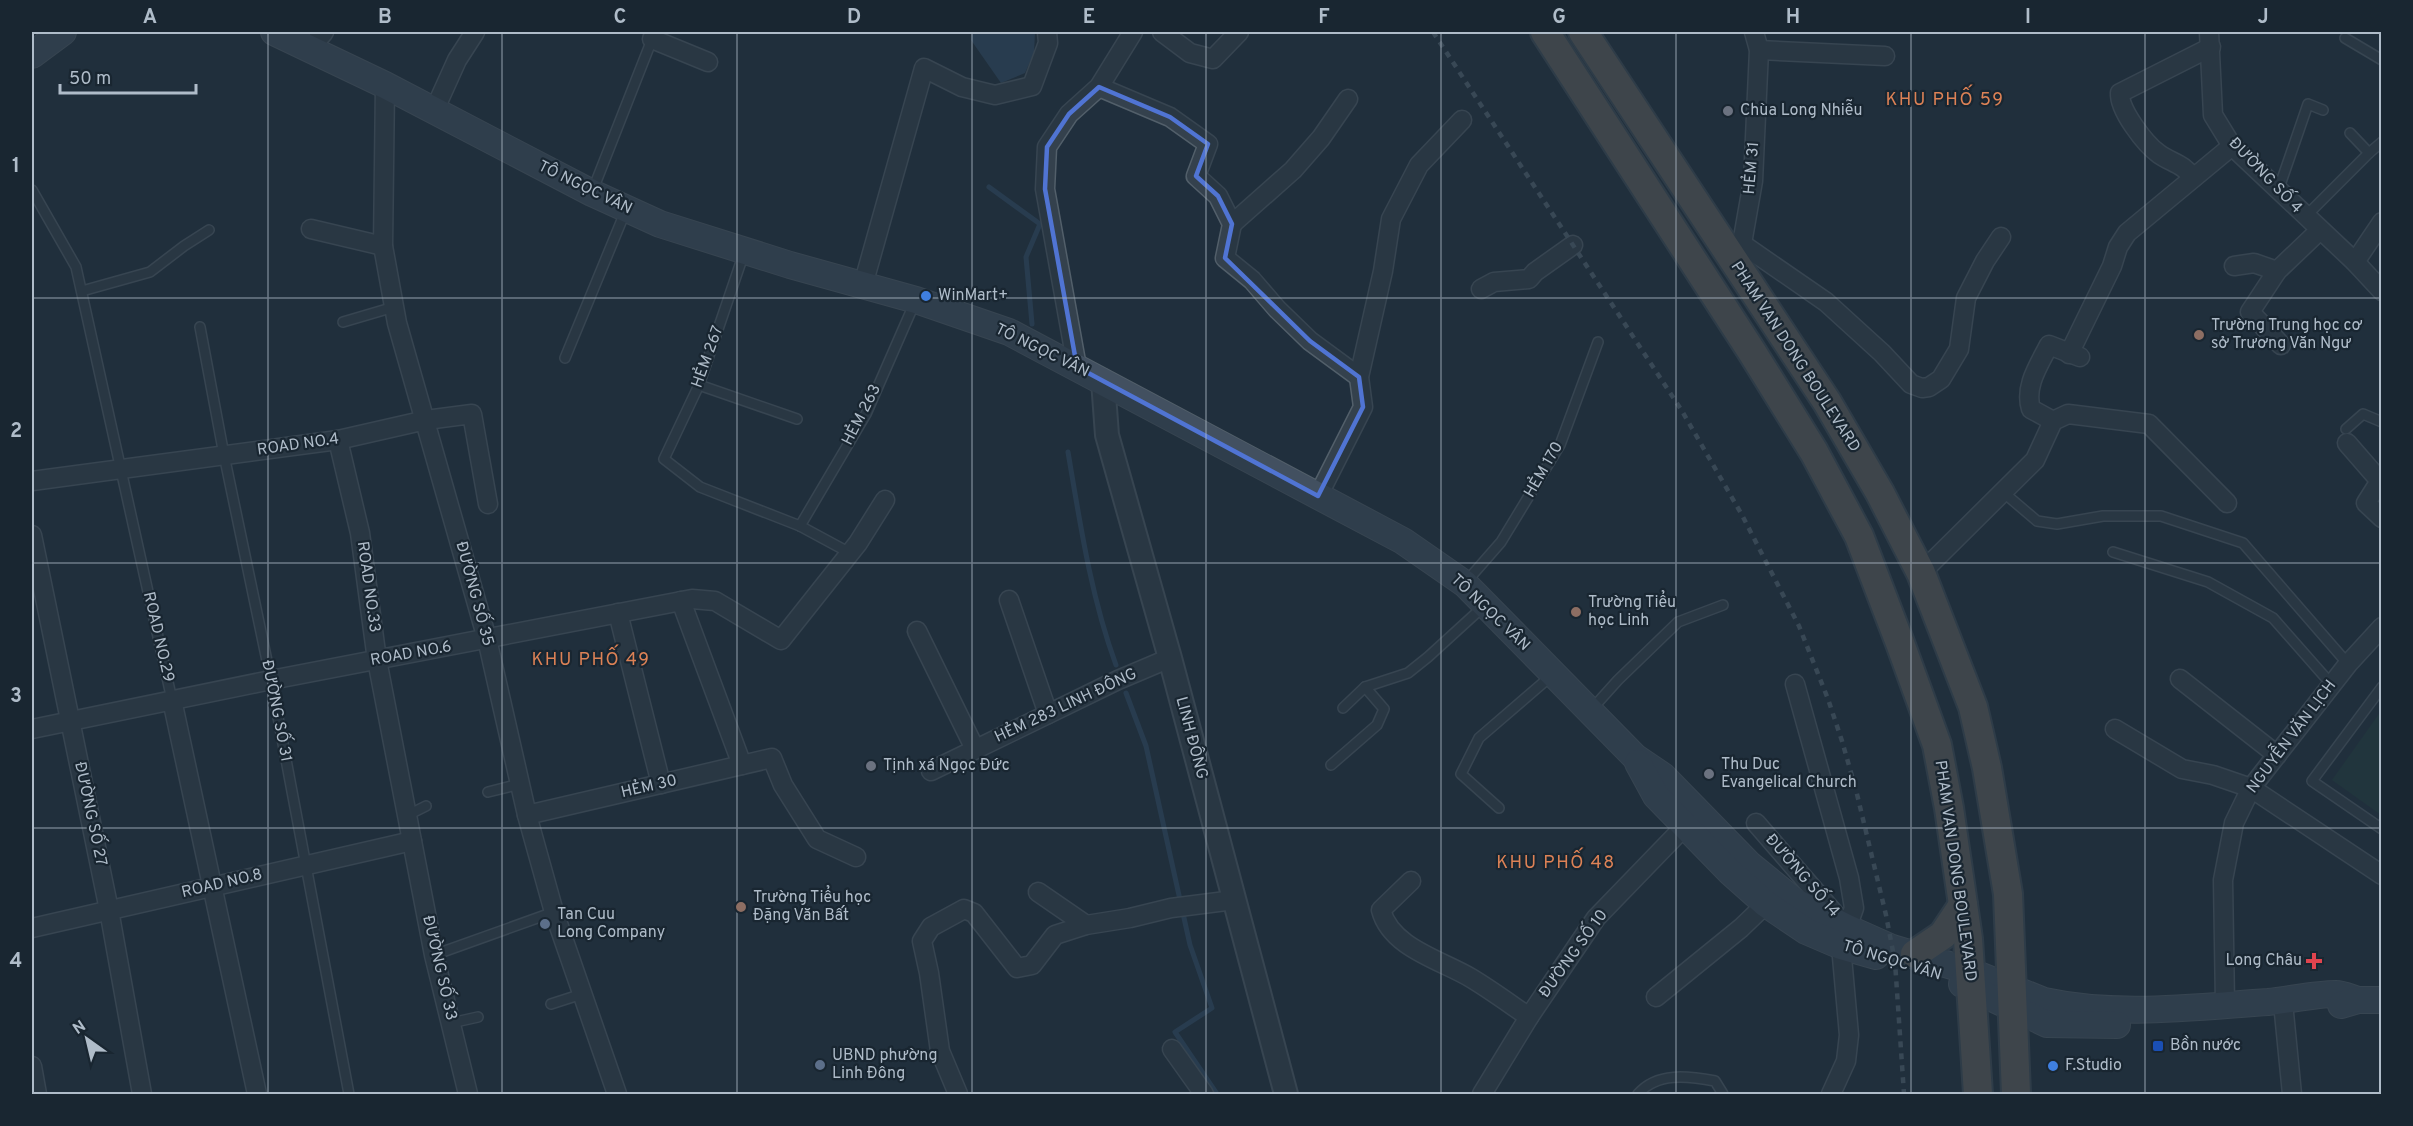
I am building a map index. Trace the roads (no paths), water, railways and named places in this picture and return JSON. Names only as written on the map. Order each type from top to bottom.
[{"type":"highway","name":"PHAM VAN DONG BOULEVARD","points":[[1545,32],[1752,352],[1814,452],[1859,536],[1937,746],[1949,808],[1963,905],[1971,980],[1978,1095]]},
{"type":"highway","name":"PHAM VAN DONG BOULEVARD","points":[[1582,32],[1739,256],[1880,493],[1921,573],[1973,707],[1987,768],[2008,894],[2016,1095]]},
{"type":"highway","points":[[1915,954],[1943,935],[1963,905]]},
{"type":"main road","points":[[32,55],[63,32]]},
{"type":"main road","name":"TÔ NGỌC VÂN","points":[[274,32],[317,40],[385,85],[592,193],[660,224],[916,300],[1009,332],[1403,541],[1465,584],[1635,758],[1663,776],[1750,865],[1797,903],[1844,937],[1948,978],[1971,980]]},
{"type":"main road","name":"TÔ NGỌC VÂN","points":[[1635,758],[1656,796],[1684,827],[1766,904],[1806,931],[1844,937],[1915,954],[2012,999],[2047,1024],[2169,1025],[2329,1009],[2370,1000]]},
{"type":"main road","name":"TÔ NGỌC VÂN","points":[[2012,999],[2124,1010],[2338,994],[2370,1000]]},
{"type":"street","points":[[434,111],[457,60],[475,32]]},
{"type":"street","points":[[863,285],[924,68],[962,87],[995,95],[1032,86],[1048,43],[1047,32]]},
{"type":"street","points":[[1077,367],[1045,189],[1047,147],[1069,114],[1099,87],[1133,32]]},
{"type":"street","points":[[1162,32],[1190,53],[1213,59],[1239,32]]},
{"type":"street","name":"HẺM 31","points":[[1739,256],[1753,181],[1759,50],[1754,32]]},
{"type":"street","points":[[653,35],[708,62]]},
{"type":"street","points":[[2193,178],[2188,170],[2178,162],[2160,154],[2146,142],[2119,101],[2120,93],[2210,39]]},
{"type":"street","name":"ĐƯỜNG SỐ 4","points":[[2210,39],[2213,115],[2232,146],[2355,262],[2382,291]]},
{"type":"street","points":[[1759,50],[1885,56]]},
{"type":"street","name":"ĐƯỜNG SỐ 35","points":[[385,85],[383,246],[394,307],[488,639],[527,815],[554,912],[616,1095]]},
{"type":"street","points":[[1099,87],[1170,117],[1208,144],[1196,176],[1218,196],[1232,224],[1226,258],[1252,280],[1277,309],[1310,341],[1359,377]]},
{"type":"street","points":[[1232,224],[1293,170],[1322,138],[1348,99]]},
{"type":"street","points":[[1318,496],[1363,407],[1359,377],[1383,271],[1390,219],[1419,165],[1462,120]]},
{"type":"street","points":[[2053,421],[2031,408],[2027,396],[2035,372],[2049,345],[2075,356],[2118,247],[2127,233],[2232,146]]},
{"type":"street","points":[[2355,262],[2382,222]]},
{"type":"street","points":[[311,229],[383,246]]},
{"type":"street","points":[[2282,345],[2250,312],[2277,271],[2320,230]]},
{"type":"street","points":[[1739,256],[1826,302],[1882,353],[1911,384],[1922,388],[1929,387],[1941,379],[1959,349],[1966,298],[1985,261],[2001,237]]},
{"type":"street","points":[[1481,289],[1494,282],[1529,279],[1535,272],[1573,245]]},
{"type":"street","points":[[2234,266],[2254,263],[2277,271]]},
{"type":"street","name":"LINH ĐÔNG","points":[[1103,381],[1107,435],[1170,658],[1286,1095]]},
{"type":"street","name":"ROAD NO.4","points":[[32,481],[338,440],[426,420],[472,414],[488,504]]},
{"type":"street","points":[[1921,573],[2036,460],[2053,421],[2068,414],[2149,424],[2227,503]]},
{"type":"street","points":[[2347,436],[2380,481],[2366,502],[2382,518]]},
{"type":"street","name":"ROAD NO.33","points":[[338,440],[360,532],[377,660],[412,841]]},
{"type":"street","points":[[850,553],[885,500]]},
{"type":"street","name":"ĐƯỜNG SỐ 27","points":[[32,535],[109,910],[142,1095]]},
{"type":"street","name":"ROAD NO.6","points":[[32,729],[271,680],[692,599],[715,601],[781,640],[850,553]]},
{"type":"street","points":[[1009,600],[1048,714]]},
{"type":"street","points":[[681,601],[742,765]]},
{"type":"street","points":[[618,614],[661,784]]},
{"type":"street","name":"NGUYỄN VĂN LỊCH","points":[[2225,1004],[2223,880],[2235,823],[2251,788],[2348,664],[2382,627]]},
{"type":"street","points":[[917,631],[975,749]]},
{"type":"street","name":"HẺM 283 LINH ĐÔNG","points":[[931,771],[1118,680],[1170,658]]},
{"type":"street","points":[[2180,679],[2277,755]]},
{"type":"street","name":"ĐƯỜNG SỐ 14","points":[[1795,684],[1849,878],[1854,908],[1844,937]]},
{"type":"street","name":"ROAD NO.29","points":[[172,700],[257,1095]]},
{"type":"street","points":[[2115,729],[2182,769],[2213,775],[2251,788],[2382,875]]},
{"type":"street","name":"HẺM 30","points":[[527,815],[772,758],[783,784],[817,839],[856,857]]},
{"type":"street","name":"ĐƯỜNG SỐ 14","points":[[1756,823],[1844,937]]},
{"type":"street","name":"ĐƯỜNG SỐ 10","points":[[1482,1095],[1529,1017],[1596,918],[1684,827]]},
{"type":"street","name":"ROAD NO.8","points":[[32,928],[412,841]]},
{"type":"street","name":"ĐƯỜNG SỐ 33","points":[[412,841],[434,955],[468,1095]]},
{"type":"street","points":[[1411,881],[1381,910],[1384,922],[1415,951],[1470,977],[1529,1017]]},
{"type":"street","points":[[1038,892],[1086,925]]},
{"type":"street","points":[[958,1095],[940,1051],[922,941],[931,927],[964,909],[974,913],[1017,968],[1032,965],[1055,934],[1086,925],[1171,908],[1234,900]]},
{"type":"street","points":[[1656,997],[1742,928],[1766,904]]},
{"type":"street","points":[[1831,1095],[1846,1061],[1849,1035],[1844,937]]},
{"type":"street","points":[[2284,1013],[2292,1095]]},
{"type":"street","points":[[1172,1048],[1204,1095]]},
{"type":"street","points":[[32,1066],[37,1095]]},
{"type":"lane","points":[[592,193],[653,35]]},
{"type":"lane","points":[[2345,38],[2382,60]]},
{"type":"lane","points":[[2278,191],[2308,105],[2323,110]]},
{"type":"lane","points":[[2350,133],[2369,153]]},
{"type":"lane","points":[[2305,217],[2382,142]]},
{"type":"lane","name":"ROAD NO.29","points":[[32,190],[76,267],[172,700]]},
{"type":"lane","points":[[565,358],[627,209]]},
{"type":"lane","points":[[82,291],[150,272],[209,230]]},
{"type":"lane","name":"HẺM 267","points":[[745,251],[699,385],[664,459],[700,487],[800,526]]},
{"type":"lane","name":"HẺM 263","points":[[800,526],[866,414],[916,300]]},
{"type":"lane","points":[[343,322],[394,307]]},
{"type":"lane","name":"ĐƯỜNG SỐ 31","points":[[200,327],[271,680],[304,866],[349,1095]]},
{"type":"lane","name":"HẺM 170","points":[[1465,584],[1501,542],[1560,445],[1598,342]]},
{"type":"lane","points":[[699,385],[798,419]]},
{"type":"lane","points":[[2347,436],[2363,414],[2382,422]]},
{"type":"lane","points":[[2003,492],[2037,521],[2057,524],[2103,516],[2161,516],[2243,543],[2348,664]]},
{"type":"lane","points":[[800,526],[850,553]]},
{"type":"lane","points":[[2113,552],[2208,582],[2273,618],[2332,685]]},
{"type":"lane","points":[[1342,708],[1365,687],[1408,673],[1485,605]]},
{"type":"lane","points":[[1590,712],[1618,680],[1678,622],[1723,605]]},
{"type":"lane","points":[[1499,808],[1461,774],[1479,738],[1553,674]]},
{"type":"lane","points":[[1332,765],[1377,725],[1384,709],[1365,687]]},
{"type":"lane","points":[[2382,687],[2312,781],[2382,829]]},
{"type":"lane","points":[[488,792],[520,784]]},
{"type":"lane","points":[[408,815],[426,806]]},
{"type":"lane","points":[[434,955],[554,912]]},
{"type":"lane","points":[[551,1004],[582,994]]},
{"type":"lane","points":[[451,1023],[477,1017]]},
{"type":"lane","points":[[1638,1095],[1643,1089],[1661,1078],[1714,1081],[1722,1095]]},
{"type":"water","points":[[972,32],[1035,32],[1034,53],[1025,73],[1001,83],[971,40]]},
{"type":"waterway","points":[[989,187],[1040,224],[1026,257],[1032,324]]},
{"type":"waterway","points":[[1068,452],[1093,586],[1116,665]]},
{"type":"waterway","points":[[1126,693],[1146,746],[1190,945],[1212,1008],[1175,1032],[1217,1094]]},
{"type":"railway","points":[[1433,32],[1682,411],[1742,515],[1799,626],[1842,741],[1886,915],[1895,962],[1904,1094]]},
{"type":"place","name":"Chùa Long Nhiễu","points":[[1728,111]]},
{"type":"place","name":"WinMart+","points":[[926,296]]},
{"type":"place","name":"Trường Trung học cơ sở Trương Văn Ngư","points":[[2199,335]]},
{"type":"place","name":"Trường Tiểu học Linh","points":[[1576,612]]},
{"type":"place","name":"Tịnh xá Ngọc Đức","points":[[871,766]]},
{"type":"place","name":"Thu Duc Evangelical Church","points":[[1709,774]]},
{"type":"place","name":"Trường Tiểu học Đặng Văn Bất","points":[[741,907]]},
{"type":"place","name":"Tan Cuu Long Company","points":[[545,924]]},
{"type":"place","name":"Long Châu","points":[[2314,961]]},
{"type":"place","name":"Bồn nước","points":[[2158,1046]]},
{"type":"place","name":"UBND phường Linh Đông","points":[[820,1065]]},
{"type":"place","name":"F.Studio","points":[[2053,1066]]},
{"type":"district","name":"KHU PHỐ 59","points":[[1945,100]]},
{"type":"district","name":"KHU PHỐ 49","points":[[591,660]]},
{"type":"district","name":"KHU PHỐ 48","points":[[1556,863]]}]
